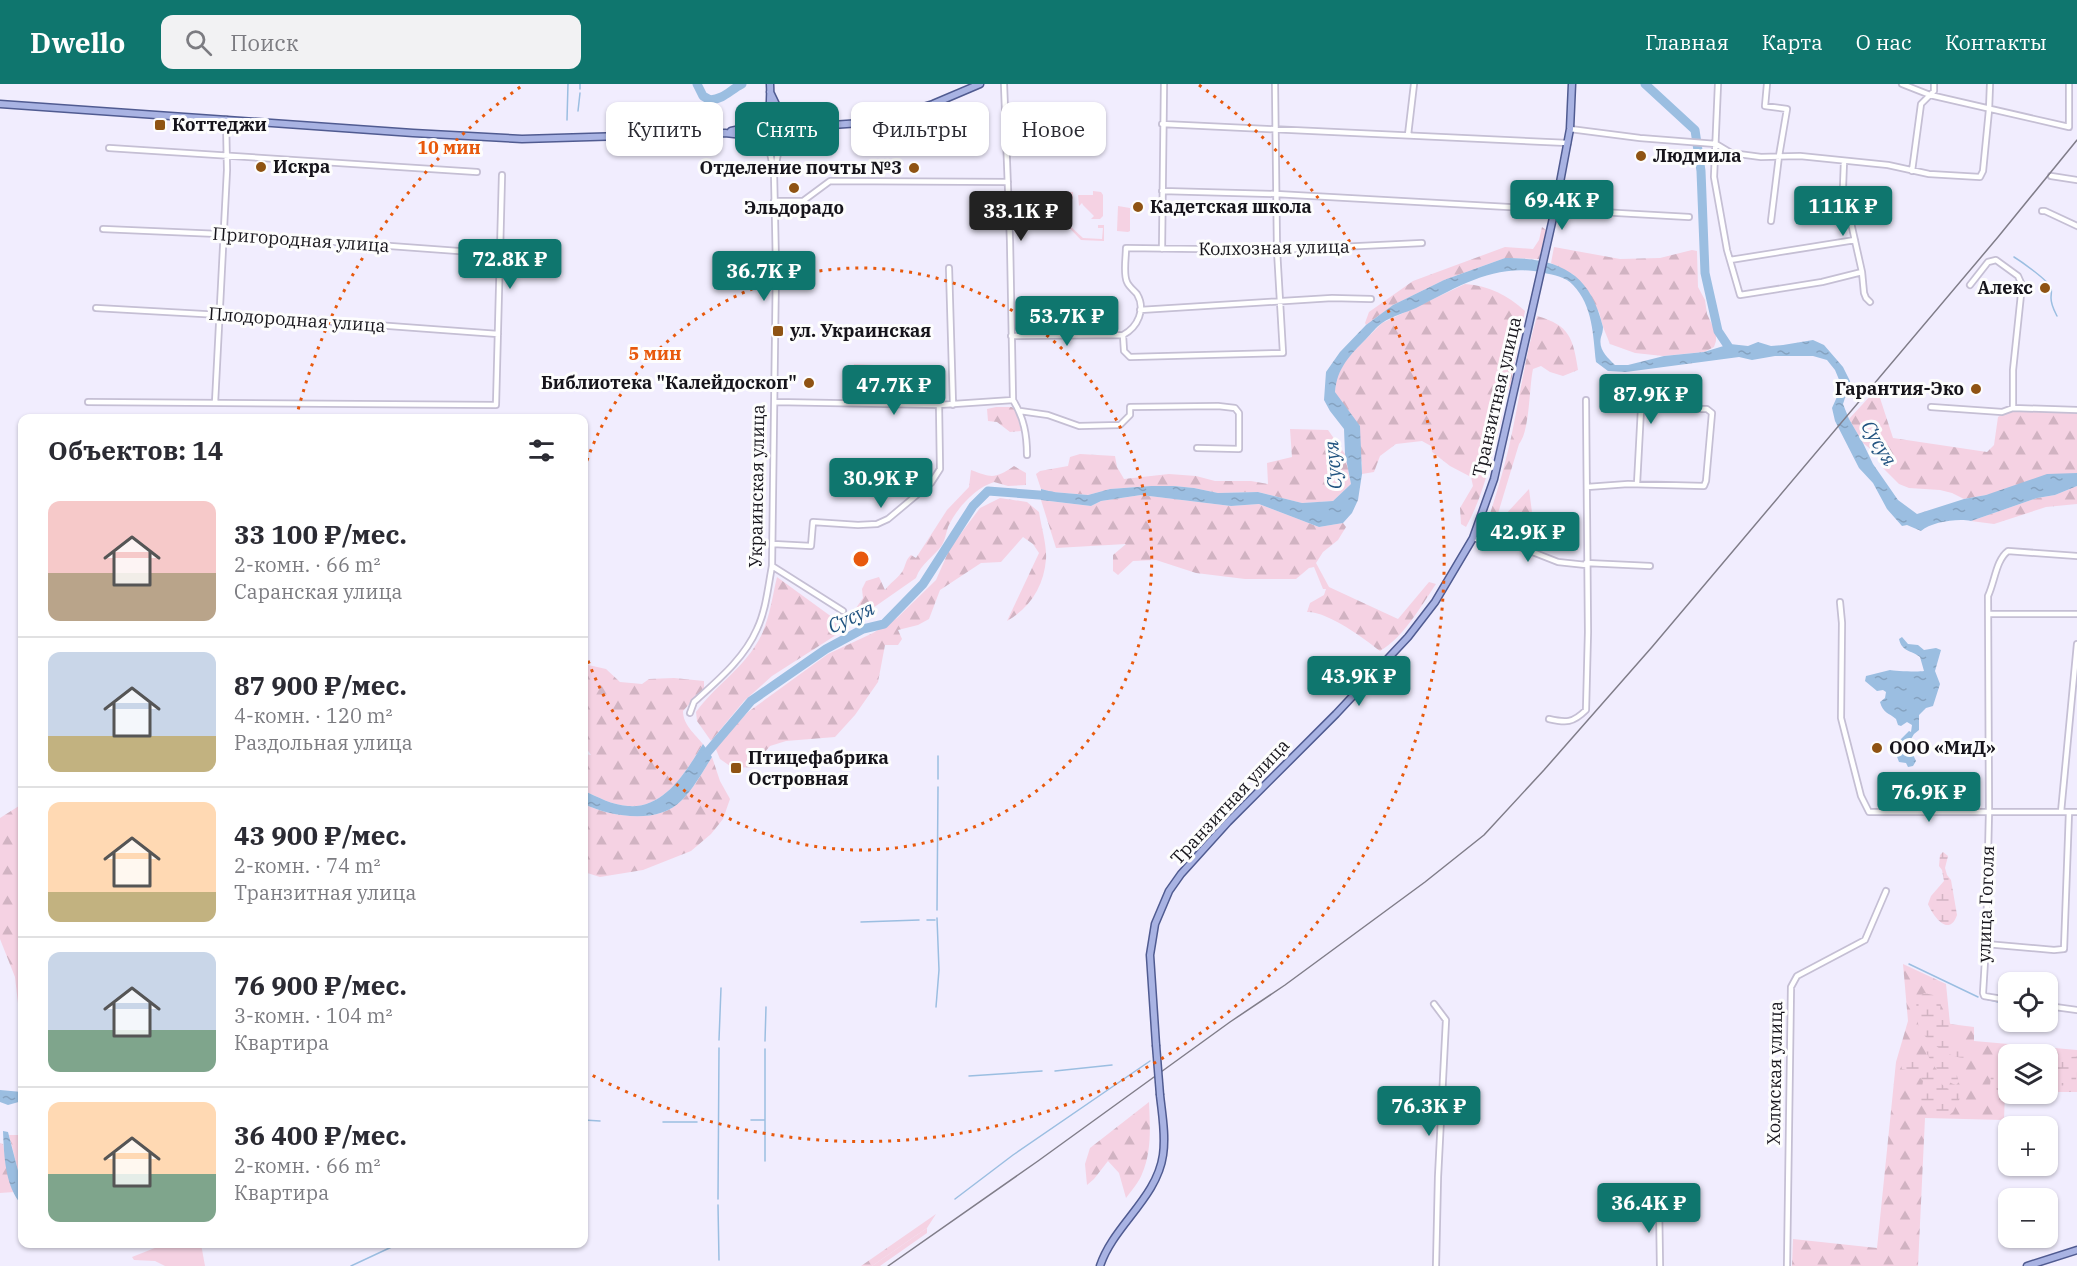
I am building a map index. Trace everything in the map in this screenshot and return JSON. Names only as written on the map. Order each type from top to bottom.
[{"type":"main road","points":[[839,124],[888,118],[922,108],[980,84]]},
{"type":"main road","name":"Транзитная улица","points":[[1100,1266],[1112,1241],[1151,1186],[1160,1169],[1163,1154],[1164,1136],[1150,955],[1155,924],[1169,891],[1181,874],[1228,822],[1336,714],[1408,637],[1436,602],[1473,538],[1494,480],[1555,209],[1570,129],[1572,84]]},
{"type":"main road","points":[[770,88],[776,102]]},
{"type":"main road","points":[[2,105],[226,119],[413,134],[522,139],[735,134]]},
{"type":"main road","points":[[725,133],[735,131]]},
{"type":"main road","points":[[2027,1266],[2077,1250]]},
{"type":"street","points":[[1004,84],[1013,400],[1020,411],[1027,434],[1027,455]]},
{"type":"street","points":[[1162,249],[1164,84]]},
{"type":"street","points":[[1123,335],[1124,351],[1130,357],[1283,353],[1277,250],[1275,84]]},
{"type":"street","points":[[1408,135],[1414,84]]},
{"type":"street","points":[[1718,84],[1714,177],[1730,261],[1740,295],[1862,273]]},
{"type":"street","points":[[1767,84],[1765,106],[1787,109],[1771,221]]},
{"type":"street","points":[[1902,84],[1930,95],[2069,127],[2069,84]]},
{"type":"street","points":[[1912,171],[1921,104],[1934,91],[1934,84]]},
{"type":"street","points":[[1570,129],[1716,144],[1731,153],[1761,158],[1800,156],[1888,165],[1929,174],[1980,177],[1983,171],[1990,84]]},
{"type":"street","points":[[215,403],[228,155],[226,119]]},
{"type":"street","points":[[1162,124],[1568,143]]},
{"type":"street","points":[[109,148],[477,172]]},
{"type":"street","name":"Украинская улица","points":[[690,713],[694,702],[745,651],[758,628],[772,566],[775,402],[774,172],[771,156]]},
{"type":"street","points":[[774,172],[777,156]]},
{"type":"street","points":[[1844,161],[1843,187],[1862,273],[1864,293],[1870,302]]},
{"type":"street","points":[[88,402],[496,405],[502,175]]},
{"type":"street","points":[[2051,176],[2077,180]]},
{"type":"street","points":[[774,201],[803,201],[830,181],[1008,182]]},
{"type":"street","points":[[1162,191],[1276,194],[1689,217]]},
{"type":"street","points":[[2042,211],[2077,226]]},
{"type":"street","name":"Пригородная улица","points":[[103,229],[223,234],[499,254]]},
{"type":"street","points":[[1730,261],[1855,240]]},
{"type":"street","name":"Колхозная улица","points":[[1140,310],[1138,296],[1127,281],[1126,248],[1277,250],[1422,243]]},
{"type":"street","points":[[1970,285],[1988,262],[1996,260],[2018,276],[2022,285],[2013,370],[2013,408]]},
{"type":"street","points":[[949,268],[953,405]]},
{"type":"street","points":[[1011,336],[1123,335],[1136,327],[1140,310],[1280,301],[1371,299]]},
{"type":"street","name":"Плодородная улица","points":[[96,308],[498,334]]},
{"type":"street","points":[[775,402],[953,405],[1013,400]]},
{"type":"street","points":[[1549,719],[1565,723],[1580,717],[1586,710],[1587,400]]},
{"type":"street","points":[[773,543],[811,546],[813,522],[858,525],[877,524],[888,519],[931,483],[940,469],[939,405]]},
{"type":"street","points":[[1020,411],[1048,415],[1078,426],[1097,427],[1119,425],[1130,415],[1130,407],[1218,406],[1235,408],[1239,413],[1239,449],[1197,448]]},
{"type":"street","points":[[1931,407],[2002,412],[2013,408],[2077,410]]},
{"type":"street","points":[[1587,487],[1637,484],[1704,486],[1712,413],[1707,409],[1641,409],[1637,484]]},
{"type":"street","points":[[1473,538],[1497,545],[1512,544],[1558,562],[1650,566]]},
{"type":"street","name":"улица Гоголя","points":[[1998,998],[1984,996],[1983,988],[1989,812],[1988,596],[1994,585],[2001,556],[2008,551],[2077,556]]},
{"type":"street","points":[[772,566],[843,611]]},
{"type":"street","points":[[1840,602],[1842,623],[1841,718],[1861,796],[1869,812],[2077,812]]},
{"type":"street","points":[[1988,614],[2077,614]]},
{"type":"street","points":[[2061,812],[2077,644]]},
{"type":"street","points":[[1986,944],[2064,949],[2069,812]]},
{"type":"street","name":"Холмская улица","points":[[1787,1266],[1791,987],[1797,976],[1865,940],[1886,891]]},
{"type":"street","points":[[1434,1004],[1446,1020],[1436,1266]]},
{"type":"street","points":[[2058,1007],[2077,1010]]},
{"type":"street","points":[[1659,1202],[1660,1266]]},
{"type":"green space","points":[[1093,191],[1101,192],[1103,195],[1103,216],[1100,219],[1091,219],[1094,216],[1082,203],[1079,206],[1078,195],[1093,195]]},
{"type":"green space","points":[[1057,192],[1073,192],[1073,199],[1070,199],[1070,194],[1059,194],[1058,212],[1069,225],[1083,238],[1102,239],[1103,228],[1098,228],[1098,225],[1104,225],[1104,241],[1081,240],[1056,214]]},
{"type":"green space","points":[[1118,206],[1130,208],[1130,231],[1128,232],[1117,231]]},
{"type":"green space","points":[[1542,227],[1546,230],[1539,259],[1505,258],[1444,280],[1393,305],[1366,325],[1369,312],[1413,281],[1505,247],[1533,249],[1539,240]]},
{"type":"green space","points":[[1554,247],[1620,259],[1660,258],[1692,250],[1697,251],[1698,287],[1716,333],[1714,347],[1704,352],[1663,356],[1635,353],[1610,344],[1599,312],[1574,275],[1551,263]]},
{"type":"green space","points":[[1465,284],[1498,292],[1525,311],[1510,387],[1500,401],[1498,410],[1502,417],[1491,459],[1478,501],[1466,527],[1461,524],[1460,508],[1473,486],[1471,477],[1450,466],[1432,452],[1431,446],[1422,441],[1396,444],[1380,456],[1374,472],[1362,474],[1362,463],[1335,392],[1336,379],[1346,359],[1382,323]]},
{"type":"green space","points":[[1537,316],[1557,324],[1568,335],[1572,342],[1578,370],[1563,376],[1541,366],[1533,369],[1523,438],[1519,444],[1493,530],[1484,532],[1506,458]]},
{"type":"green space","points":[[854,364],[877,366],[875,376],[852,375]]},
{"type":"green space","points":[[1872,394],[1880,398],[1893,438],[1987,452],[1994,445],[1998,417],[2013,408],[2077,410],[2077,473],[1964,499],[1940,490],[1909,488],[1899,484],[1882,467],[1878,455],[1863,443],[1849,419]]},
{"type":"green space","points":[[1012,407],[1017,412],[1021,431],[1010,432],[997,422],[988,421],[987,409]]},
{"type":"green space","points":[[1290,429],[1328,430],[1345,454],[1351,484],[1333,501],[1302,503],[1258,492],[1218,493],[1174,486],[1110,489],[1088,495],[1053,492],[1041,489],[1036,474],[1040,471],[1068,466],[1070,457],[1080,454],[1115,456],[1117,467],[1124,479],[1169,474],[1196,476],[1215,481],[1251,481],[1268,484],[1267,463],[1292,457]]},
{"type":"green space","points":[[1014,466],[1026,473],[1026,485],[1008,486],[994,482],[973,494],[956,513],[942,545],[921,568],[916,578],[850,624],[849,618],[863,598],[862,589],[866,581],[879,577],[885,590],[902,572],[909,557],[911,555],[916,558],[947,510],[969,487],[971,470],[993,476]]},
{"type":"green space","points":[[2077,486],[2077,504],[2046,507],[1994,524],[1971,521],[2037,498],[2055,495]]},
{"type":"green space","points":[[1529,489],[1533,520],[1556,522],[1557,534],[1576,533],[1567,541],[1549,540],[1542,550],[1508,537],[1505,515]]},
{"type":"green space","points":[[1141,495],[1231,506],[1259,504],[1319,527],[1343,523],[1346,527],[1338,540],[1323,552],[1316,563],[1329,587],[1398,619],[1429,582],[1436,584],[1404,630],[1380,651],[1335,621],[1307,612],[1310,603],[1324,595],[1326,589],[1323,589],[1314,567],[1309,568],[1296,579],[1245,579],[1196,573],[1156,560],[1133,561],[1118,575],[1113,571],[1113,555],[1126,544],[1056,548],[1041,500],[1091,506],[1101,501]]},
{"type":"green space","points":[[1000,498],[1027,502],[1039,512],[1046,548],[1045,569],[1039,587],[1023,610],[1007,621],[1039,553],[1033,544],[1023,537],[1001,562],[981,563],[940,590],[929,619],[918,625],[898,630],[902,639],[898,645],[885,645],[878,682],[855,715],[835,737],[786,741],[770,746],[752,767],[733,768],[720,759],[715,747],[748,712],[828,654],[873,633],[897,618],[936,580],[950,548],[980,508]]},
{"type":"green space","points":[[777,577],[847,628],[772,676],[744,701],[711,741],[697,721],[696,712],[751,653],[757,643],[767,619]]},
{"type":"green space","points":[[588,665],[606,669],[620,682],[642,684],[649,679],[674,678],[704,681],[704,688],[683,711],[687,725],[703,744],[682,776],[664,795],[641,805],[628,806],[588,793],[588,755],[591,755],[588,751]]},
{"type":"green space","points":[[712,757],[720,781],[730,799],[723,819],[711,834],[691,851],[643,870],[600,877],[588,873],[588,806],[621,815],[648,816],[661,813],[682,800]]},
{"type":"green space","points":[[18,807],[18,1003],[15,977],[0,939],[0,818]]},
{"type":"green space","points":[[1943,852],[1948,856],[1945,868],[1951,880],[1957,915],[1950,925],[1941,923],[1928,904],[1931,896],[1944,881],[1939,866],[1940,855]]},
{"type":"green space","points":[[1903,964],[1946,984],[1950,1024],[1974,1027],[1974,1041],[2008,1044],[1998,1044],[1998,1104],[2005,1104],[2004,1116],[1998,1116],[1998,1120],[1925,1118],[1918,1266],[1792,1266],[1793,1239],[1877,1248],[1896,1062],[1908,1021]]},
{"type":"green space","points":[[1924,993],[1941,1000],[1940,1012],[1944,1021],[1958,1027],[1958,1030],[1952,1029],[1947,1032],[1948,1038],[1966,1048],[1968,1057],[1962,1058],[1948,1054],[1923,1034],[1918,1022],[1916,1000]]},
{"type":"green space","points":[[1922,1040],[1957,1076],[1959,1082],[1956,1085],[1939,1073],[1920,1041]]},
{"type":"green space","points":[[2058,1048],[2077,1050],[2077,1092],[2058,1092]]},
{"type":"green space","points":[[2077,1056],[2076,1084],[2058,1086],[2058,1061]]},
{"type":"green space","points":[[1914,1057],[1927,1065],[1943,1085],[1960,1091],[1962,1094],[1953,1112],[1948,1116],[1933,1112],[1914,1095],[1922,1088],[1923,1081],[1915,1072],[1902,1069],[1901,1065],[1905,1059]]},
{"type":"green space","points":[[1998,1071],[1998,1090],[1990,1086],[1991,1075]]},
{"type":"green space","points":[[1149,1102],[1150,1138],[1147,1156],[1141,1177],[1133,1189],[1126,1198],[1119,1173],[1108,1161],[1087,1185],[1085,1164],[1090,1148]]},
{"type":"green space","points":[[9,1135],[18,1135],[18,1170]]},
{"type":"green space","points":[[0,1143],[3,1144],[9,1179],[14,1192],[0,1193]]},
{"type":"green space","points":[[936,1214],[927,1228],[872,1266],[861,1266]]},
{"type":"green space","points":[[927,1228],[927,1233],[880,1266],[872,1266]]},
{"type":"green space","points":[[155,1248],[202,1248],[205,1266],[165,1266],[155,1261],[134,1260],[132,1257]]},
{"type":"water","points":[[1505,258],[1541,261],[1556,265],[1581,281],[1590,293],[1603,327],[1600,341],[1602,349],[1615,365],[1628,365],[1664,356],[1704,352],[1730,344],[1748,346],[1758,342],[1771,346],[1813,340],[1824,345],[1843,367],[1850,381],[1851,389],[1843,404],[1873,464],[1898,500],[1917,514],[1964,499],[1986,495],[2047,474],[2077,473],[2077,486],[1971,521],[1945,521],[1921,531],[1907,525],[1902,526],[1887,509],[1873,483],[1859,468],[1835,421],[1832,408],[1840,390],[1840,382],[1835,370],[1827,360],[1813,356],[1775,356],[1752,360],[1739,357],[1626,372],[1608,371],[1596,362],[1593,331],[1585,302],[1580,293],[1567,280],[1560,277],[1526,270],[1478,278],[1390,318],[1382,323],[1345,362],[1338,376],[1335,392],[1360,426],[1362,474],[1358,500],[1352,513],[1343,523],[1319,527],[1259,504],[1231,506],[1141,495],[1101,501],[1091,506],[1041,500],[1041,489],[1088,495],[1110,489],[1174,486],[1218,493],[1258,492],[1302,503],[1333,501],[1351,484],[1345,454],[1344,429],[1324,400],[1326,372],[1340,352],[1366,325],[1393,305],[1444,280]]},
{"type":"water","points":[[1902,637],[1908,644],[1918,645],[1924,650],[1936,648],[1941,650],[1935,671],[1940,684],[1933,706],[1926,708],[1919,715],[1919,730],[1908,744],[1916,761],[1913,766],[1908,767],[1906,763],[1899,762],[1896,754],[1900,747],[1899,741],[1909,731],[1911,732],[1912,725],[1907,722],[1901,726],[1898,725],[1896,719],[1881,706],[1880,702],[1885,698],[1886,692],[1877,691],[1865,681],[1866,676],[1890,670],[1924,671],[1920,657],[1900,643],[1899,639]]},
{"type":"water","points":[[703,744],[712,757],[682,800],[661,813],[648,816],[621,815],[588,806],[588,793],[628,806],[653,801],[664,795],[689,766]]},
{"type":"water","points":[[0,1090],[18,1092],[18,1102],[8,1105],[0,1102]]},
{"type":"water","points":[[3,1131],[8,1132],[18,1171],[18,1200],[9,1180]]},
{"type":"waterway","points":[[567,120],[568,84]]},
{"type":"waterway","points":[[580,84],[580,89]]},
{"type":"waterway","points":[[697,84],[703,96],[710,100],[723,96],[742,84]]},
{"type":"waterway","points":[[1645,84],[1695,130],[1701,171],[1705,273],[1718,331],[1728,346]]},
{"type":"waterway","points":[[578,111],[580,93]]},
{"type":"waterway","points":[[2014,257],[2049,285],[2057,316]]},
{"type":"waterway","name":"Сусуя","points":[[700,761],[751,701],[826,649],[863,629],[884,624],[923,584],[973,506],[988,491],[1052,496]]},
{"type":"waterway","points":[[938,756],[938,779]]},
{"type":"waterway","points":[[937,910],[938,787]]},
{"type":"waterway","points":[[936,1007],[939,970],[937,918]]},
{"type":"waterway","points":[[861,922],[919,920]]},
{"type":"waterway","points":[[927,920],[935,920]]},
{"type":"waterway","points":[[1909,964],[1978,997]]},
{"type":"waterway","points":[[719,1040],[721,988]]},
{"type":"waterway","points":[[1982,998],[1998,1002]]},
{"type":"waterway","points":[[765,1041],[766,1007]]},
{"type":"waterway","points":[[2058,1010],[2065,1011]]},
{"type":"waterway","points":[[718,1199],[719,1048]]},
{"type":"waterway","points":[[765,1049],[765,1161]]},
{"type":"waterway","points":[[955,1199],[1013,1155],[1150,1061]]},
{"type":"waterway","points":[[1055,1071],[1112,1065]]},
{"type":"waterway","points":[[969,1076],[1042,1071]]},
{"type":"waterway","points":[[588,1120],[600,1121]]},
{"type":"waterway","points":[[751,1120],[765,1120]]},
{"type":"waterway","points":[[663,1122],[697,1122]]},
{"type":"waterway","points":[[718,1205],[719,1260]]},
{"type":"waterway","points":[[351,1266],[389,1248]]},
{"type":"railway","points":[[888,1266],[1285,985],[1425,882],[1484,835],[1652,647],[2077,140]]},
{"type":"place","name":"Коттеджи","points":[[160,125]]},
{"type":"place","name":"Людмила","points":[[1641,156]]},
{"type":"place","name":"Искра","points":[[261,167]]},
{"type":"place","name":"Отделение почты №3","points":[[914,168]]},
{"type":"place","name":"Эльдорадо","points":[[794,188]]},
{"type":"place","name":"Кадетская школа","points":[[1138,207]]},
{"type":"place","name":"Алекс","points":[[2045,288]]},
{"type":"place","name":"ул. Украинская","points":[[778,331]]},
{"type":"place","name":"Библиотека \"Калейдоскоп\"","points":[[809,383]]},
{"type":"place","name":"Гарантия-Эко","points":[[1976,389]]},
{"type":"place","name":"ООО «МиД»","points":[[1877,748]]},
{"type":"place","name":"Птицефабрика Островная","points":[[736,768]]}]
